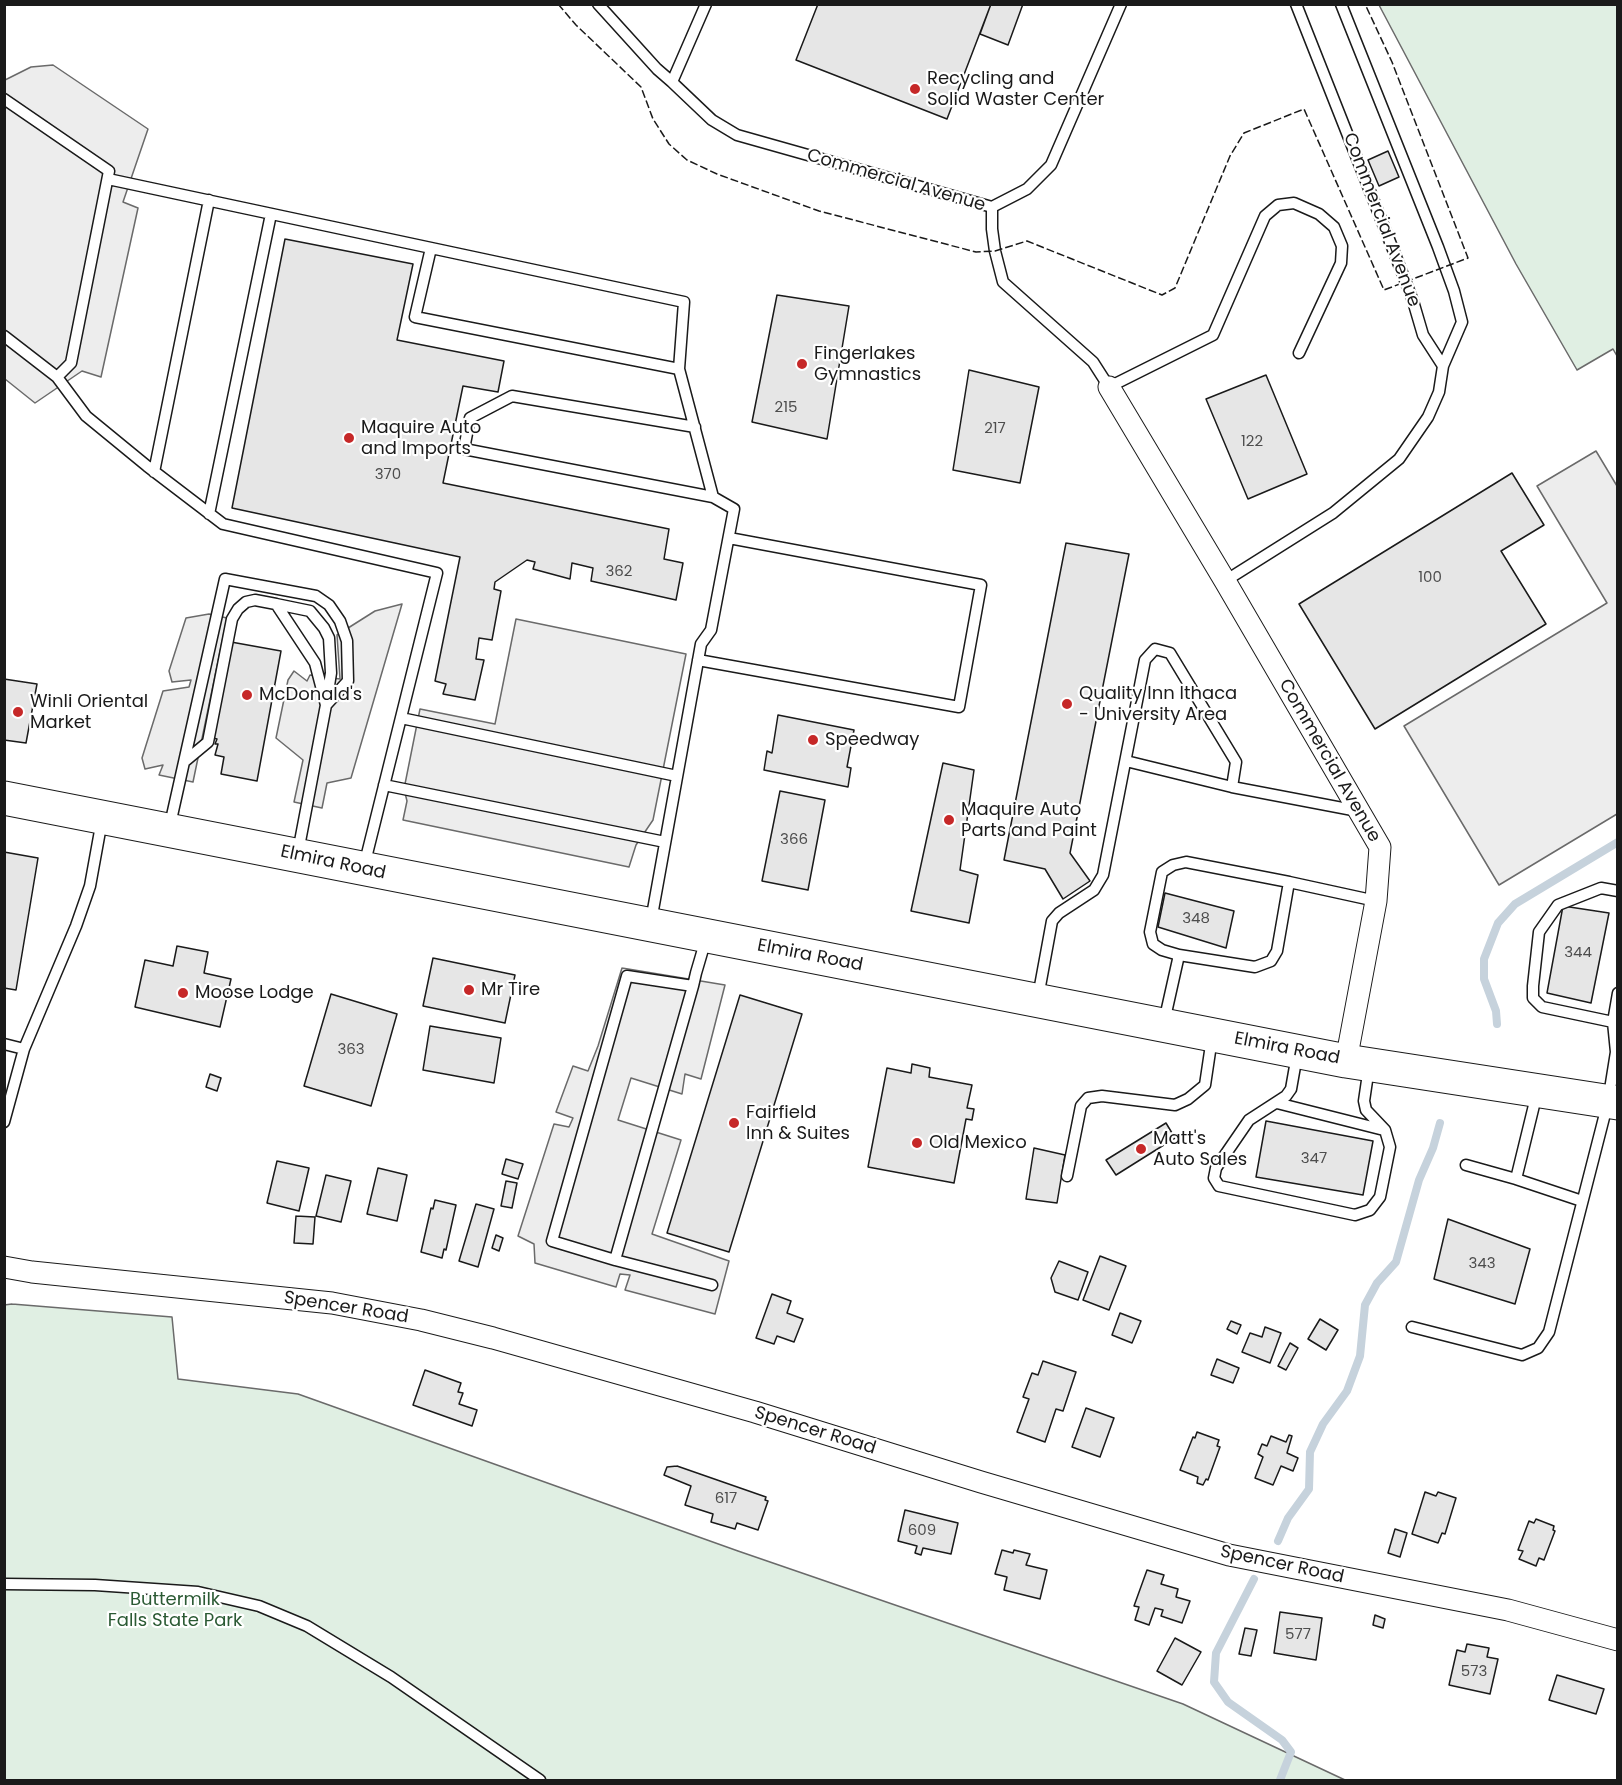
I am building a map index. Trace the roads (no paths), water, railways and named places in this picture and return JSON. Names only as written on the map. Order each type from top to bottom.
[{"type":"highway","name":"Elmira Road","points":[[4,798],[1298,1052],[1613,1102]]},
{"type":"street","name":"Commercial Avenue","points":[[1109,387],[1380,847],[1358,1063]]},
{"type":"street","name":"Spencer Road","points":[[4,1267],[32,1272],[332,1304],[421,1320],[494,1338],[743,1409],[1229,1555],[1508,1610],[1617,1640]]},
{"type":"lane","name":"Commercial Avenue","points":[[598,4],[657,69],[712,120],[736,135],[992,207],[995,251],[1003,282],[1093,362],[1109,387]]},
{"type":"lane","points":[[672,82],[705,4]]},
{"type":"lane","points":[[992,207],[1027,189],[1052,165],[1121,4]]},
{"type":"lane","name":"Commercial Avenue","points":[[1296,4],[1413,301],[1423,335],[1443,366]]},
{"type":"lane","points":[[1225,581],[1333,513],[1400,459],[1428,417],[1439,392],[1443,366],[1462,322],[1454,291],[1341,4]]},
{"type":"lane","points":[[4,99],[109,171],[71,363],[57,376]]},
{"type":"lane","points":[[108,179],[684,302],[680,369],[712,497]]},
{"type":"lane","points":[[154,472],[209,200]]},
{"type":"lane","points":[[1109,387],[1213,334],[1265,216],[1278,205],[1294,203],[1319,214],[1334,227],[1342,246],[1341,263],[1299,353]]},
{"type":"lane","points":[[209,514],[271,214]]},
{"type":"lane","points":[[431,248],[415,317],[680,369]]},
{"type":"lane","points":[[4,336],[57,376],[86,416],[154,472],[223,524],[437,573],[364,869]]},
{"type":"lane","points":[[650,924],[701,644],[711,630],[734,509],[712,497],[464,449],[470,418],[512,396],[695,427]]},
{"type":"lane","points":[[698,660],[959,707],[981,585],[729,538]]},
{"type":"lane","points":[[169,830],[225,579],[316,596],[329,605],[340,621],[347,641],[348,681],[326,705]]},
{"type":"lane","points":[[184,762],[208,742],[232,619],[238,609],[246,602],[255,600],[310,612],[324,628],[329,638],[331,673],[297,855]]},
{"type":"lane","points":[[276,604],[315,663],[326,705]]},
{"type":"lane","points":[[1038,1000],[1052,921],[1059,913],[1094,890],[1103,875],[1145,660],[1155,648],[1170,653],[1236,762],[1232,787]]},
{"type":"lane","points":[[401,718],[677,776]]},
{"type":"lane","points":[[1126,761],[1232,787],[1360,811]]},
{"type":"lane","points":[[384,785],[665,842]]},
{"type":"lane","points":[[4,1122],[24,1049],[76,926],[90,886],[103,817]]},
{"type":"lane","points":[[1289,882],[1277,951],[1271,961],[1255,967],[1179,955],[1162,950],[1153,944],[1150,932],[1162,872],[1173,865],[1186,862],[1289,882],[1376,901]]},
{"type":"lane","points":[[1613,1022],[1542,1007],[1533,998],[1533,986],[1539,932],[1558,905],[1601,888],[1617,891]]},
{"type":"lane","points":[[615,1260],[707,936]]},
{"type":"lane","points":[[1164,1025],[1179,955]]},
{"type":"lane","points":[[693,986],[627,976],[552,1241],[712,1285]]},
{"type":"lane","points":[[1412,1327],[1522,1355],[1538,1348],[1549,1332],[1582,1201],[1613,1102],[1617,1052],[1613,1022],[1617,993]]},
{"type":"lane","points":[[1067,1176],[1081,1106],[1088,1098],[1102,1096],[1174,1105],[1188,1099],[1205,1085],[1212,1035]]},
{"type":"lane","points":[[4,1044],[24,1049]]},
{"type":"lane","points":[[1298,1052],[1291,1089],[1277,1103],[1249,1120],[1216,1168],[1214,1178],[1220,1186],[1355,1215],[1370,1210],[1380,1197],[1390,1147],[1385,1130],[1366,1110],[1358,1063]]},
{"type":"lane","points":[[1516,1179],[1538,1090]]},
{"type":"lane","points":[[1277,1103],[1385,1130]]},
{"type":"lane","points":[[1466,1165],[1582,1201]]},
{"type":"lane","points":[[4,1584],[95,1585],[198,1592],[259,1606],[307,1626],[391,1677],[540,1780]]},
{"type":"waterway","points":[[1497,1024],[1496,1011],[1484,979],[1484,959],[1498,923],[1515,904],[1618,842]]},
{"type":"waterway","points":[[1278,1541],[1288,1518],[1309,1489],[1310,1452],[1323,1424],[1347,1391],[1360,1356],[1365,1305],[1377,1283],[1396,1262],[1419,1180],[1433,1148],[1440,1123]]},
{"type":"waterway","points":[[1254,1579],[1216,1653],[1214,1682],[1228,1702],[1282,1740],[1291,1752],[1280,1780]]},
{"type":"place","name":"Recycling and Solid Waster Center","points":[[915,89]]},
{"type":"place","name":"Fingerlakes Gymnastics","points":[[802,364]]},
{"type":"place","name":"Maquire Auto and Imports","points":[[349,438]]},
{"type":"place","name":"McDonald's","points":[[247,695]]},
{"type":"place","name":"Quality Inn Ithaca - University Area","points":[[1067,704]]},
{"type":"place","name":"Winli Oriental Market","points":[[18,712]]},
{"type":"place","name":"Speedway","points":[[813,740]]},
{"type":"place","name":"Maquire Auto Parts and Paint","points":[[949,820]]},
{"type":"place","name":"Mr Tire","points":[[469,990]]},
{"type":"place","name":"Moose Lodge","points":[[183,993]]},
{"type":"place","name":"Fairfield Inn & Suites","points":[[734,1123]]},
{"type":"place","name":"Old Mexico","points":[[917,1143]]},
{"type":"place","name":"Matt's Auto Sales","points":[[1141,1149]]},
{"type":"park label","name":"Buttermilk Falls State Park","points":[[175,1610]]}]
